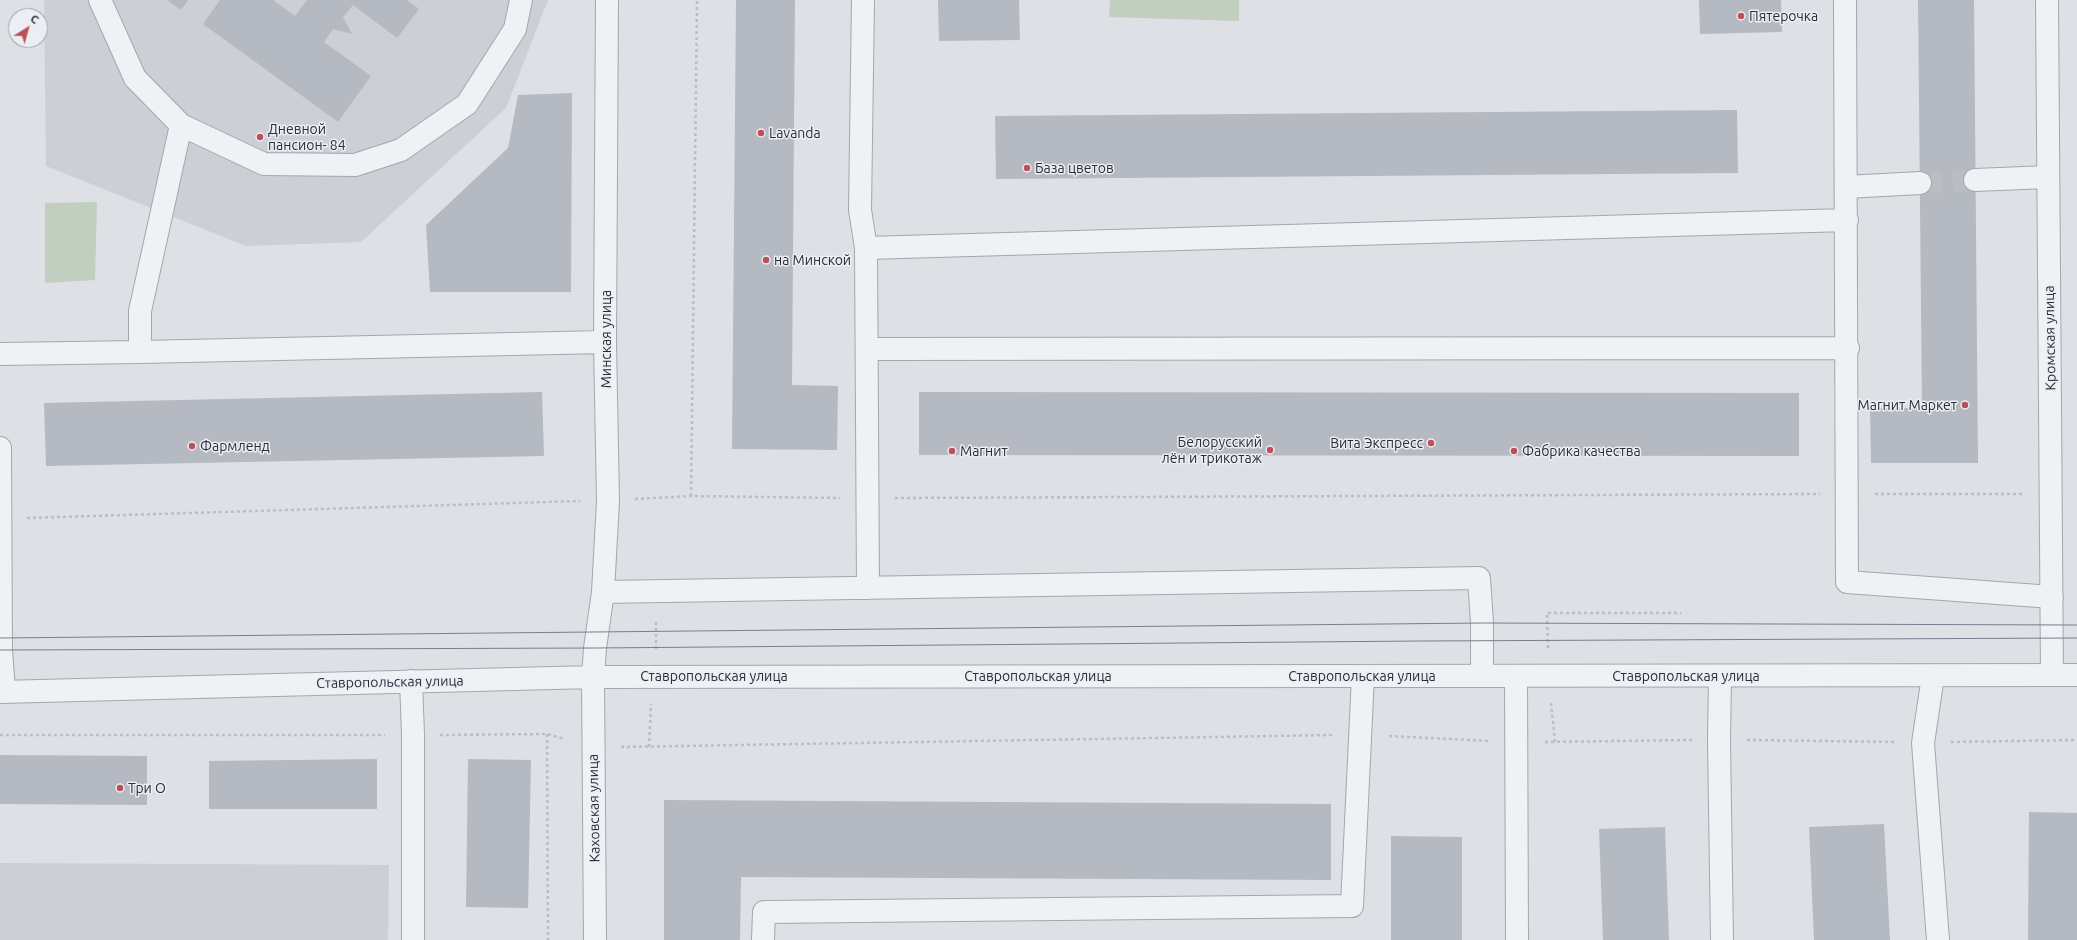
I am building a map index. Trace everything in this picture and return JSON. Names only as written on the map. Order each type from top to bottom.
[{"type":"street","points":[[100,0],[135,78],[181,125],[264,164],[355,165],[401,150],[467,104],[515,29],[521,0]]},
{"type":"street","name":"Минская улица","points":[[593,677],[595,648],[603,592],[608,501],[605,342],[607,0]]},
{"type":"street","points":[[863,0],[860,210],[866,248],[868,588]]},
{"type":"street","points":[[1845,0],[1848,348],[1847,582],[2052,597]]},
{"type":"street","name":"Кромская улица","points":[[2047,0],[2052,675]]},
{"type":"street","points":[[140,352],[140,311],[181,125]]},
{"type":"street","points":[[1975,180],[2048,177]]},
{"type":"street","points":[[1846,187],[1920,183]]},
{"type":"street","points":[[866,248],[1847,220]]},
{"type":"street","points":[[0,354],[605,342]]},
{"type":"street","points":[[867,349],[1848,348]]},
{"type":"street","points":[[0,448],[2,691]]},
{"type":"street","points":[[603,592],[1479,578],[1482,623],[1482,676]]},
{"type":"street","name":"Ставропольская улица","points":[[2,691],[593,677],[2077,675]]},
{"type":"street","points":[[763,940],[764,912],[1352,906],[1363,676]]},
{"type":"street","points":[[1516,676],[1517,940]]},
{"type":"street","points":[[1720,676],[1719,740],[1722,940]]},
{"type":"street","points":[[1933,676],[1923,743],[1938,940]]},
{"type":"street","name":"Каховская улица","points":[[593,677],[595,940]]},
{"type":"street","points":[[411,681],[413,735],[413,940]]},
{"type":"path","points":[[691,496],[697,0]]},
{"type":"path","points":[[1,518],[608,501],[691,496],[867,498],[2023,494]]},
{"type":"path","points":[[1555,742],[1548,676],[1547,613],[1681,613]]},
{"type":"path","points":[[0,735],[547,734],[594,747],[1360,735],[1516,742],[1719,740],[1923,743],[2077,740]]},
{"type":"path","points":[[547,734],[548,940]]},
{"type":"shaded area","name":"Дневной пансион- 84","points":[[44,0],[548,0],[506,108],[361,242],[246,246],[46,166],[45,48],[48,48],[48,8],[44,8]]},
{"type":"shaded area","points":[[0,863],[389,865],[388,940],[0,940]]},
{"type":"green space","points":[[1110,0],[1239,0],[1239,21],[1109,17]]},
{"type":"green space","points":[[97,202],[95,280],[45,283],[45,203]]},
{"type":"building","points":[[167,0],[188,0],[181,10]]},
{"type":"building","points":[[220,0],[273,0],[295,16],[307,0],[407,0],[419,9],[397,38],[353,5],[343,17],[352,34],[333,29],[324,42],[371,76],[338,122],[203,24]]},
{"type":"building","points":[[736,0],[795,0],[792,385],[838,386],[837,450],[732,449]]},
{"type":"building","points":[[938,0],[1019,0],[1020,40],[939,41]]},
{"type":"building","name":"Пятерочка","points":[[1699,0],[1781,0],[1782,32],[1700,34]]},
{"type":"building","points":[[1918,0],[1974,0],[1978,463],[1871,463],[1870,408],[1922,408]]},
{"type":"building","points":[[572,93],[571,292],[430,292],[426,225],[508,148],[518,95]]},
{"type":"building","points":[[1737,110],[1738,173],[996,179],[995,116]]},
{"type":"building","points":[[542,392],[544,456],[46,466],[44,403]]},
{"type":"building","points":[[919,392],[1799,393],[1799,456],[919,455]]},
{"type":"building","points":[[0,755],[147,756],[147,805],[0,804]]},
{"type":"building","points":[[377,759],[377,809],[209,809],[209,761]]},
{"type":"building","points":[[468,759],[531,760],[528,908],[466,907]]},
{"type":"building","points":[[664,800],[1331,804],[1331,880],[741,877],[740,940],[664,940]]},
{"type":"building","points":[[2029,812],[2077,813],[2077,940],[2028,940]]},
{"type":"building","points":[[1884,824],[1890,940],[1814,940],[1809,827]]},
{"type":"building","points":[[1665,827],[1669,940],[1603,940],[1599,829]]},
{"type":"building","points":[[1391,836],[1462,837],[1462,940],[1391,940]]},
{"type":"tunnel","points":[[1920,183],[1975,180]]},
{"type":"tram line","points":[[0,638],[1482,623],[2077,625]]},
{"type":"tram line","points":[[0,650],[595,648],[1420,641],[2077,638]]},
{"type":"place","name":"Пятерочка","points":[[1741,16]]},
{"type":"place","name":"Lavanda","points":[[761,133]]},
{"type":"place","name":"Дневной пансион- 84","points":[[260,137]]},
{"type":"place","name":"База цветов","points":[[1027,168]]},
{"type":"place","name":"на Минской","points":[[766,260]]},
{"type":"place","name":"Магнит Маркет","points":[[1965,405]]},
{"type":"place","name":"Вита Экспресс","points":[[1431,443]]},
{"type":"place","name":"Фармленд","points":[[192,446]]},
{"type":"place","name":"Белорусский лён и трикотаж","points":[[1270,450]]},
{"type":"place","name":"Магнит","points":[[952,451]]},
{"type":"place","name":"Фабрика качества","points":[[1514,451]]},
{"type":"place","name":"Три О","points":[[120,788]]}]
